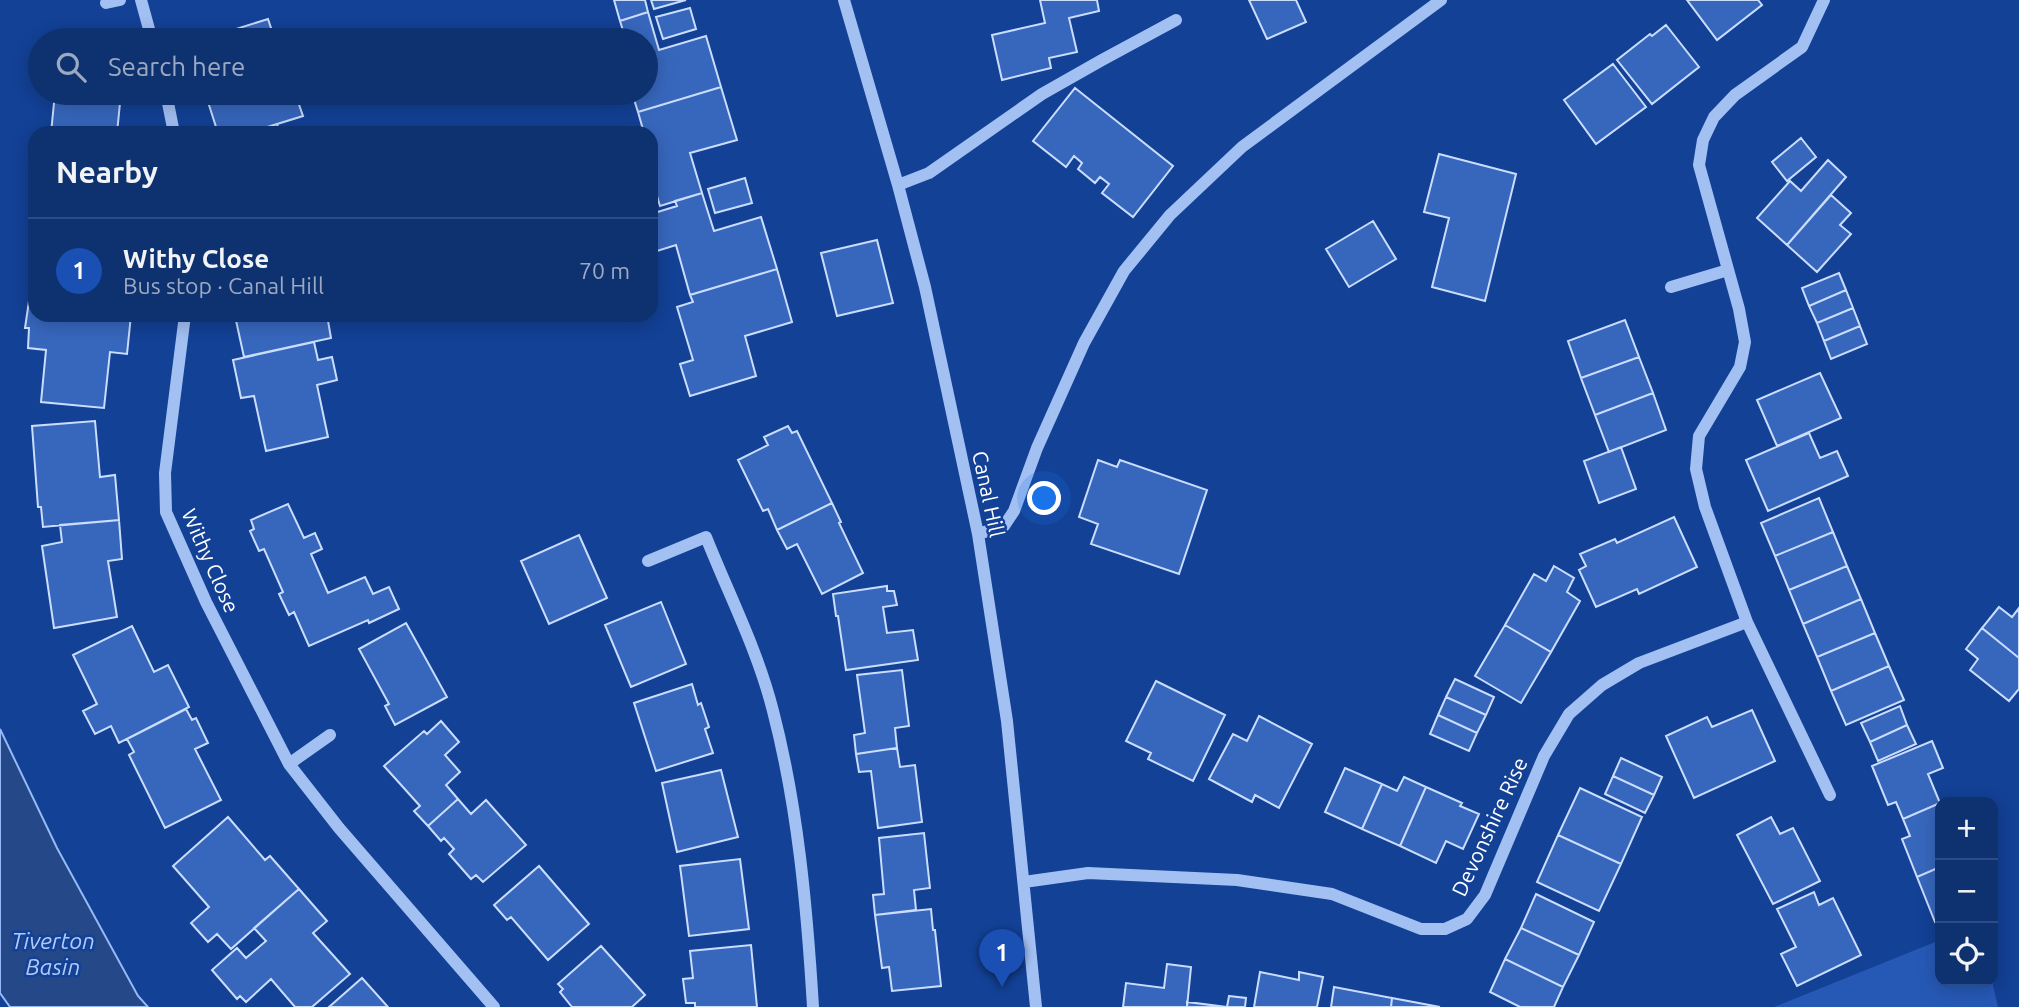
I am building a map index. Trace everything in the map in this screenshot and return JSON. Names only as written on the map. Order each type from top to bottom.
[{"type":"street","points":[[106,3],[120,0]]},
{"type":"street","points":[[141,0],[149,28]]},
{"type":"street","name":"Canal Hill","points":[[844,0],[898,185],[930,310],[978,534],[1007,721],[1036,1007]]},
{"type":"street","points":[[978,534],[1004,526],[1014,510],[1037,448],[1084,343],[1124,271],[1170,215],[1242,147],[1441,0]]},
{"type":"street","points":[[1824,0],[1802,47],[1735,95],[1714,117],[1703,140],[1699,165],[1740,309],[1745,342],[1740,367],[1699,436],[1696,469],[1705,507],[1746,622],[1830,795]]},
{"type":"street","points":[[898,185],[929,173],[1042,94],[1176,20]]},
{"type":"street","points":[[168,105],[173,126]]},
{"type":"street","points":[[1671,287],[1728,270]]},
{"type":"street","name":"Withy Close","points":[[184,322],[165,473],[166,512],[206,602],[289,764],[339,828],[494,1007]]},
{"type":"street","points":[[648,561],[706,537],[750,639],[773,710],[787,777],[801,866],[813,1007]]},
{"type":"street","name":"Devonshire Rise","points":[[1024,882],[1088,873],[1237,880],[1332,894],[1422,929],[1446,929],[1467,919],[1485,895],[1544,756],[1569,715],[1602,685],[1639,663],[1746,622]]},
{"type":"street","points":[[289,764],[330,735]]},
{"type":"shaded area","points":[[1935,942],[1935,986],[1993,986],[1998,1007],[1774,1007]]},
{"type":"water","name":"Tiverton Basin","points":[[0,729],[57,848],[138,996],[148,1007],[10,1007],[0,993]]},
{"type":"building","points":[[614,0],[645,0],[648,12],[620,21]]},
{"type":"building","points":[[651,0],[686,0],[654,9]]},
{"type":"building","points":[[1040,0],[1097,0],[1099,11],[1069,18],[1077,52],[1049,58],[1051,68],[1002,80],[992,35],[1045,23]]},
{"type":"building","points":[[1249,0],[1296,0],[1306,22],[1267,39]]},
{"type":"building","points":[[1687,0],[1758,0],[1762,5],[1717,40]]},
{"type":"building","points":[[690,8],[696,29],[663,39],[656,17]]},
{"type":"building","points":[[648,12],[653,28],[622,28],[620,21]]},
{"type":"building","points":[[268,19],[271,28],[239,28]]},
{"type":"building","points":[[1666,25],[1699,67],[1652,104],[1617,60]]},
{"type":"building","points":[[706,36],[721,87],[638,112],[636,105],[658,105],[658,47],[659,50]]},
{"type":"building","points":[[1613,64],[1646,107],[1596,144],[1564,100]]},
{"type":"building","points":[[721,87],[737,140],[690,153],[702,193],[660,206],[658,126],[642,126],[638,112]]},
{"type":"building","points":[[1075,88],[1173,166],[1133,217],[1102,193],[1109,184],[1100,177],[1095,183],[1078,169],[1082,163],[1074,156],[1066,167],[1033,141]]},
{"type":"building","points":[[54,105],[120,105],[118,126],[52,126]]},
{"type":"building","points":[[209,105],[299,105],[303,116],[271,126],[216,126]]},
{"type":"building","points":[[1801,138],[1816,157],[1787,181],[1772,162]]},
{"type":"building","points":[[1439,154],[1516,174],[1485,301],[1432,287],[1449,218],[1424,212]]},
{"type":"building","points":[[1828,160],[1846,177],[1787,245],[1757,218],[1790,181],[1801,191]]},
{"type":"building","points":[[745,178],[752,203],[715,213],[708,189]]},
{"type":"building","points":[[702,193],[714,231],[761,217],[777,269],[690,295],[676,245],[658,251],[658,212],[677,206],[675,201]]},
{"type":"building","points":[[1831,195],[1851,213],[1840,225],[1851,234],[1817,272],[1787,245]]},
{"type":"building","points":[[1373,221],[1396,259],[1349,287],[1326,249]]},
{"type":"building","points":[[877,240],[893,303],[837,316],[821,253]]},
{"type":"building","points":[[777,269],[792,322],[745,336],[756,376],[690,396],[680,364],[693,360],[677,307],[693,302],[690,295]]},
{"type":"building","points":[[1839,273],[1846,290],[1809,306],[1802,288]]},
{"type":"building","points":[[1846,290],[1853,308],[1817,323],[1809,306]]},
{"type":"building","points":[[28,308],[28,322],[130,322],[127,354],[110,352],[104,408],[41,402],[46,350],[28,348],[29,328],[25,328]]},
{"type":"building","points":[[1853,308],[1860,326],[1824,341],[1817,323]]},
{"type":"building","points":[[1625,320],[1639,357],[1581,378],[1568,341]]},
{"type":"building","points":[[236,322],[328,322],[331,338],[244,357]]},
{"type":"building","points":[[1860,326],[1867,344],[1831,359],[1824,341]]},
{"type":"building","points":[[314,342],[318,360],[332,357],[337,380],[317,385],[328,437],[266,451],[254,396],[241,398],[233,360]]},
{"type":"building","points":[[1639,357],[1653,393],[1595,415],[1581,378]]},
{"type":"building","points":[[1820,373],[1841,418],[1777,446],[1757,400]]},
{"type":"building","points":[[1653,393],[1666,430],[1609,452],[1595,415]]},
{"type":"building","points":[[95,421],[100,477],[115,475],[119,520],[43,527],[41,507],[38,507],[32,426]]},
{"type":"building","points":[[788,426],[792,433],[797,431],[832,503],[777,530],[768,509],[763,511],[738,460],[768,445],[764,437]]},
{"type":"building","points":[[1809,433],[1820,458],[1837,451],[1848,476],[1768,511],[1746,460]]},
{"type":"building","points":[[1621,447],[1636,489],[1599,503],[1584,461]]},
{"type":"building","points":[[1098,460],[1117,467],[1120,460],[1207,490],[1179,574],[1091,544],[1098,524],[1079,517]]},
{"type":"building","points":[[1819,498],[1833,532],[1775,556],[1761,523]]},
{"type":"building","points":[[832,503],[863,573],[822,594],[797,544],[787,549],[777,530]]},
{"type":"building","points":[[288,504],[304,538],[315,533],[322,549],[311,554],[328,593],[365,577],[373,594],[389,587],[399,609],[309,646],[294,612],[289,615],[279,594],[283,592],[264,549],[259,551],[250,531],[254,529],[251,520]]},
{"type":"building","points":[[1674,517],[1697,567],[1639,594],[1637,589],[1596,607],[1579,570],[1586,566],[1580,554],[1615,539],[1617,543]]},
{"type":"building","points":[[119,520],[122,559],[108,561],[117,617],[54,628],[42,546],[62,542],[60,525]]},
{"type":"building","points":[[1833,532],[1847,566],[1789,590],[1775,556]]},
{"type":"building","points":[[579,535],[607,598],[549,624],[521,561]]},
{"type":"building","points":[[1554,566],[1574,578],[1567,592],[1580,601],[1551,652],[1505,625],[1534,574],[1546,581]]},
{"type":"building","points":[[1847,566],[1861,599],[1803,624],[1789,590]]},
{"type":"building","points":[[887,586],[887,591],[894,591],[897,605],[883,607],[887,633],[913,630],[918,660],[846,670],[833,594]]},
{"type":"building","points":[[1861,599],[1875,633],[1817,657],[1803,624]]},
{"type":"building","points":[[661,602],[686,664],[631,687],[605,625]]},
{"type":"building","points":[[1999,607],[2012,617],[2019,608],[2019,658],[1982,628]]},
{"type":"building","points":[[406,623],[447,697],[395,725],[385,706],[389,704],[359,649]]},
{"type":"building","points":[[1505,625],[1551,652],[1521,703],[1475,676]]},
{"type":"building","points":[[132,626],[154,672],[168,665],[189,707],[119,743],[111,726],[95,734],[83,711],[97,704],[73,655]]},
{"type":"building","points":[[1982,628],[2019,658],[2019,689],[2009,701],[1970,670],[1978,659],[1966,649]]},
{"type":"building","points":[[1875,633],[1889,666],[1831,691],[1817,657]]},
{"type":"building","points":[[1889,666],[1904,700],[1846,725],[1831,691]]},
{"type":"building","points":[[902,670],[909,726],[895,728],[897,748],[856,754],[854,735],[865,733],[857,675]]},
{"type":"building","points":[[1455,679],[1494,697],[1486,715],[1446,697]]},
{"type":"building","points":[[1156,681],[1225,715],[1193,781],[1148,759],[1151,753],[1126,741]]},
{"type":"building","points":[[692,684],[698,705],[701,703],[709,727],[705,729],[713,753],[656,771],[634,703]]},
{"type":"building","points":[[1446,697],[1486,715],[1477,733],[1438,715]]},
{"type":"building","points":[[1900,706],[1907,725],[1870,742],[1861,723]]},
{"type":"building","points":[[186,709],[192,720],[196,718],[208,743],[195,749],[221,800],[165,828],[129,755],[134,752],[127,739]]},
{"type":"building","points":[[1752,710],[1775,761],[1694,798],[1666,736],[1707,717],[1712,727]]},
{"type":"building","points":[[1438,715],[1477,733],[1469,751],[1430,734]]},
{"type":"building","points":[[1259,716],[1312,744],[1279,808],[1255,795],[1252,802],[1209,779],[1233,734],[1247,741]]},
{"type":"building","points":[[441,721],[459,742],[445,755],[460,772],[446,785],[458,799],[428,826],[414,811],[420,806],[384,766],[424,731],[427,734]]},
{"type":"building","points":[[1907,725],[1916,744],[1878,761],[1870,742]]},
{"type":"building","points":[[1932,741],[1943,768],[1928,774],[1938,797],[1935,797],[1935,805],[1903,819],[1896,802],[1888,805],[1872,766]]},
{"type":"building","points":[[897,748],[900,767],[915,765],[922,822],[878,828],[871,771],[859,772],[856,754]]},
{"type":"building","points":[[1621,758],[1662,777],[1654,795],[1613,776]]},
{"type":"building","points":[[1345,768],[1382,784],[1362,829],[1325,812]]},
{"type":"building","points":[[721,770],[738,837],[677,852],[662,783]]},
{"type":"building","points":[[1613,776],[1654,795],[1645,813],[1605,794]]},
{"type":"building","points":[[1404,777],[1426,787],[1400,846],[1362,829],[1382,784],[1397,791]]},
{"type":"building","points":[[1426,787],[1479,814],[1463,849],[1446,841],[1436,863],[1400,846]]},
{"type":"building","points":[[1580,788],[1642,817],[1621,864],[1558,835]]},
{"type":"building","points":[[458,799],[471,814],[486,800],[526,845],[483,882],[476,875],[471,879],[449,854],[454,849],[444,838],[441,841],[428,826]]},
{"type":"building","points":[[1935,805],[1935,869],[1917,877],[1902,839],[1910,836],[1903,819]]},
{"type":"building","points":[[228,817],[265,860],[270,856],[299,889],[231,949],[217,934],[208,942],[191,923],[209,907],[173,866]]},
{"type":"building","points":[[1771,817],[1780,834],[1793,828],[1820,881],[1773,904],[1737,835]]},
{"type":"building","points":[[924,833],[930,888],[914,890],[916,910],[875,915],[873,895],[884,894],[879,838]]},
{"type":"building","points":[[1558,835],[1621,864],[1599,911],[1537,882]]},
{"type":"building","points":[[740,859],[749,929],[689,936],[680,866]]},
{"type":"building","points":[[539,866],[589,924],[548,960],[511,917],[507,920],[494,905]]},
{"type":"building","points":[[1935,869],[1935,922],[1917,877]]},
{"type":"building","points":[[299,889],[327,921],[313,933],[350,974],[312,1007],[295,1007],[271,979],[246,1002],[240,996],[237,999],[212,970],[237,948],[246,958],[266,941],[254,928]]},
{"type":"building","points":[[1814,892],[1819,905],[1833,898],[1861,955],[1797,986],[1781,954],[1796,947],[1777,909]]},
{"type":"building","points":[[1536,894],[1594,922],[1579,955],[1521,928]]},
{"type":"building","points":[[931,909],[941,986],[892,991],[889,967],[882,968],[875,915]]},
{"type":"building","points":[[1521,928],[1579,955],[1563,987],[1505,959]]},
{"type":"building","points":[[751,945],[757,1007],[695,1007],[695,1003],[686,1003],[683,979],[693,978],[690,951]]},
{"type":"building","points":[[601,946],[645,995],[632,1007],[572,1007],[560,992],[563,989],[558,984]]},
{"type":"building","points":[[1505,959],[1563,987],[1554,1007],[1520,1007],[1490,992]]},
{"type":"building","points":[[1167,964],[1191,967],[1187,1007],[1123,1007],[1126,983],[1164,988]]},
{"type":"building","points":[[1260,972],[1299,980],[1299,972],[1323,977],[1317,1007],[1254,1007]]},
{"type":"building","points":[[362,978],[388,1007],[329,1007]]},
{"type":"building","points":[[1334,987],[1392,998],[1391,1007],[1331,1007]]},
{"type":"building","points":[[1229,996],[1246,998],[1245,1007],[1227,1007]]},
{"type":"building","points":[[1392,998],[1440,1007],[1391,1007]]},
{"type":"building","points":[[1187,1002],[1227,1007],[1187,1007]]},
{"type":"place","name":"Withy Close","points":[[1002,987]]}]
